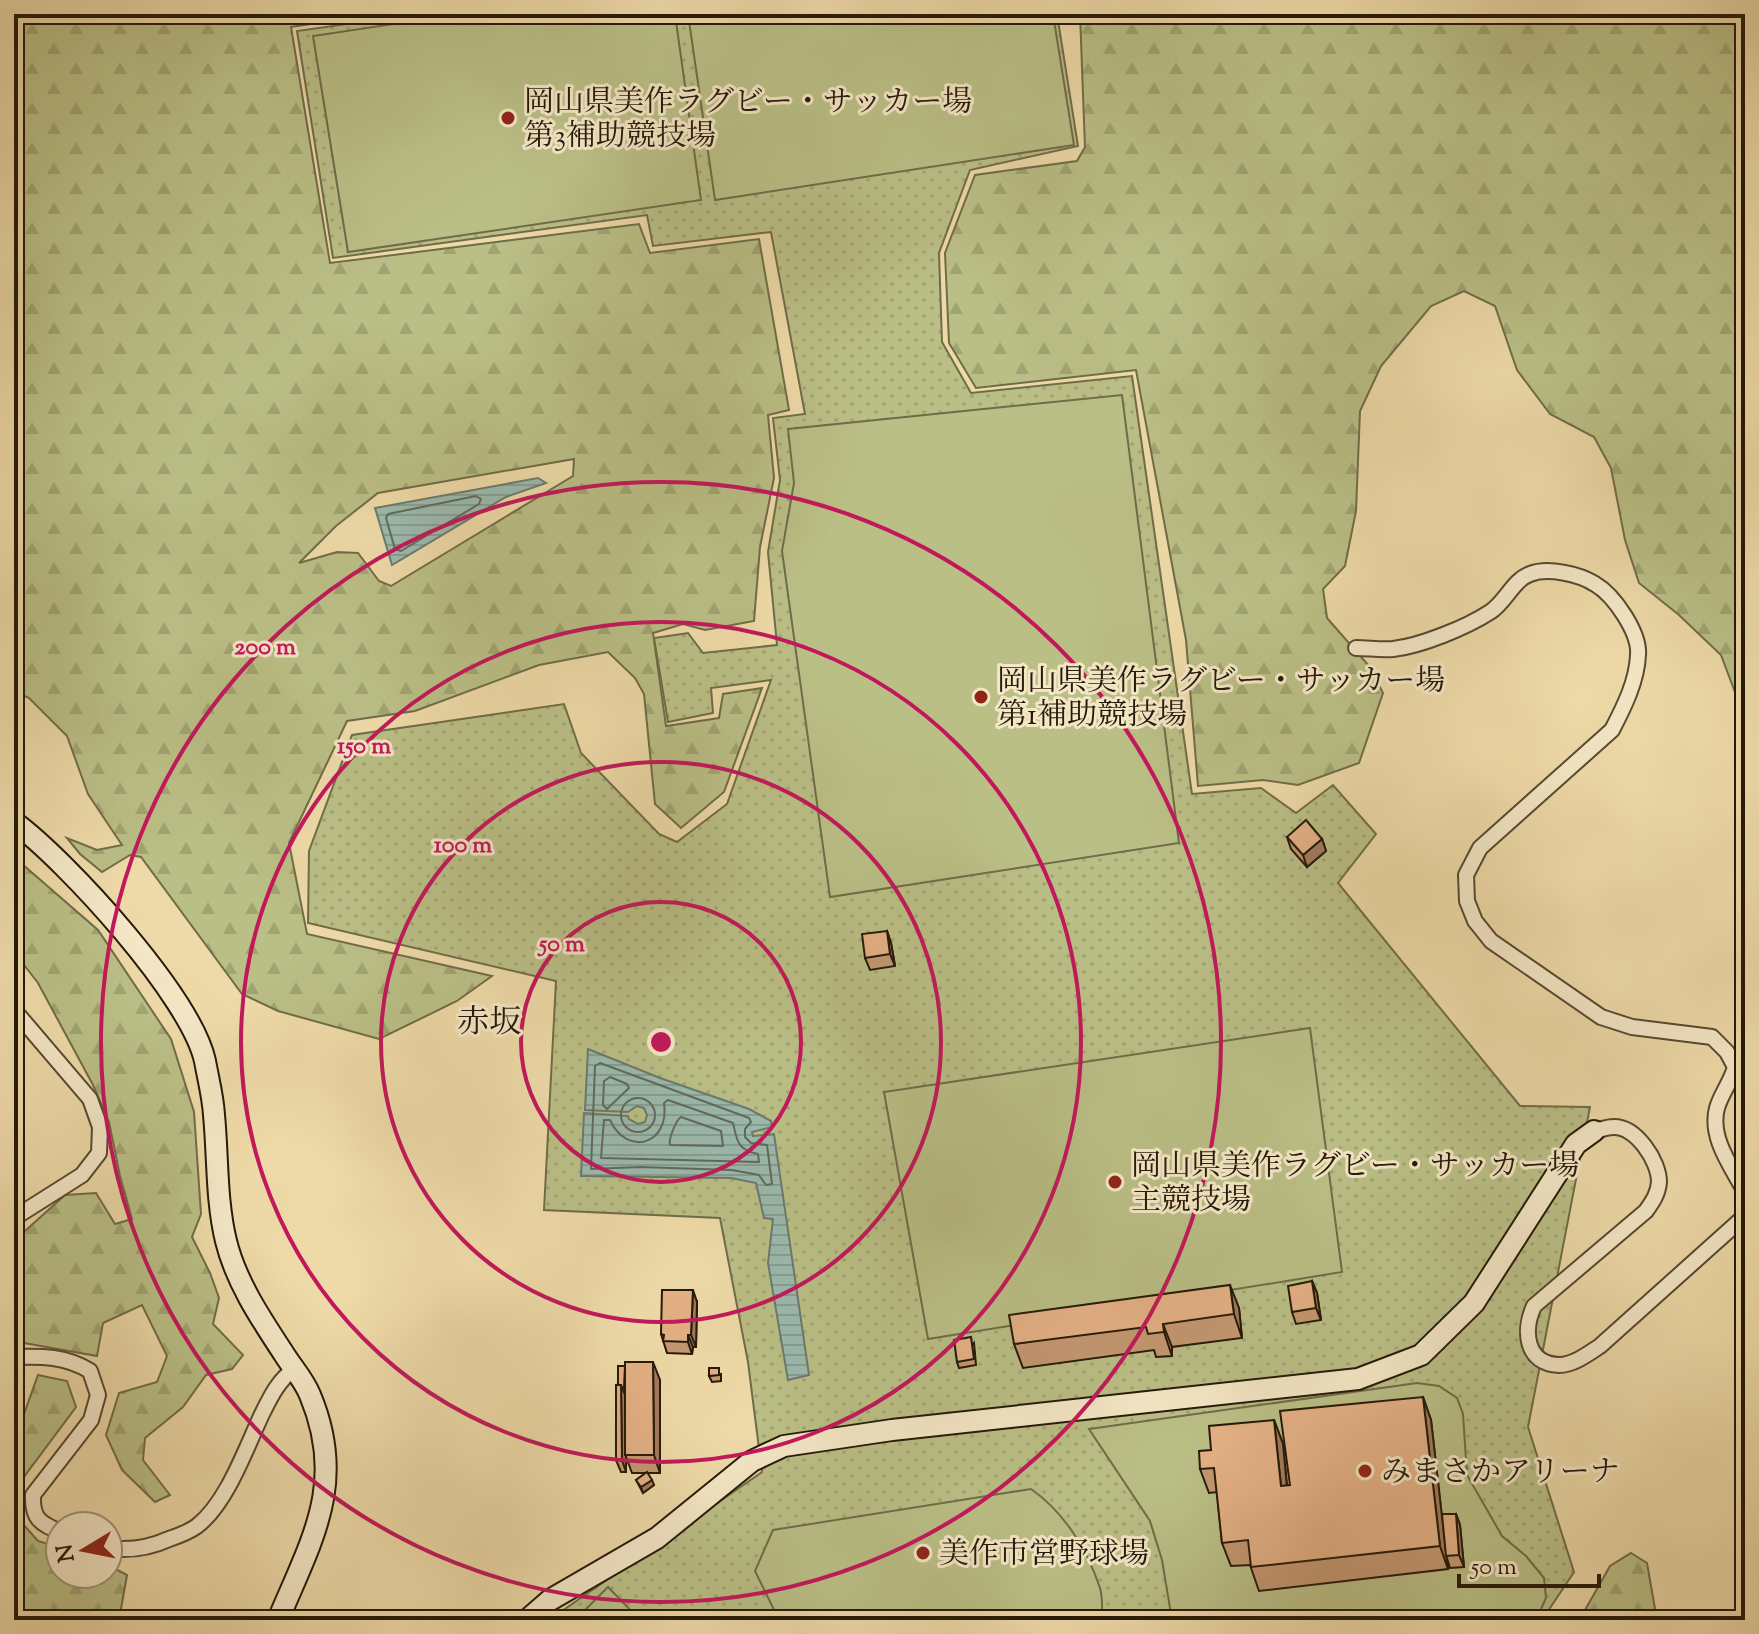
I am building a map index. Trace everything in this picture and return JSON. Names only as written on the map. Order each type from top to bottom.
[{"type":"street","points":[[1356,648],[1393,649],[1425,642],[1492,611],[1530,573],[1548,571],[1575,575],[1597,584],[1626,616],[1634,631],[1639,654],[1626,704],[1612,730],[1480,848],[1466,875],[1467,901],[1475,921],[1491,941],[1601,1017],[1632,1027],[1712,1037],[1727,1052],[1735,1067],[1731,1083],[1717,1107],[1715,1129],[1745,1192]]},
{"type":"street","points":[[14,822],[68,869],[148,963],[180,1005],[204,1056],[214,1112],[226,1242],[244,1290],[310,1393],[325,1445],[326,1492],[315,1532],[278,1620]]},
{"type":"street","points":[[14,1010],[90,1099],[100,1127],[99,1153],[82,1175],[14,1218]]},
{"type":"street","points":[[527,1620],[550,1600],[657,1538],[752,1461],[784,1446],[892,1430],[1358,1379],[1421,1355],[1474,1303],[1576,1144],[1594,1131],[1615,1126],[1633,1133],[1655,1162],[1659,1179],[1657,1197],[1646,1211],[1534,1306],[1527,1321],[1526,1335],[1532,1350],[1545,1362],[1561,1365],[1580,1359],[1600,1346],[1745,1216]]},
{"type":"street","points":[[14,1357],[46,1356],[75,1362],[90,1371],[98,1395],[91,1420],[33,1495],[32,1510],[44,1524]]},
{"type":"street","points":[[124,1551],[166,1541],[194,1528],[207,1517],[223,1495],[276,1387],[294,1369]]},
{"type":"green space","points":[[14,14],[375,14],[291,27],[330,263],[639,224],[650,253],[759,239],[789,410],[768,415],[774,478],[760,547],[754,621],[705,630],[683,624],[653,633],[666,726],[719,718],[723,694],[762,688],[724,792],[681,828],[655,804],[644,694],[635,678],[608,652],[539,665],[415,711],[347,721],[289,843],[307,934],[492,976],[457,1001],[379,1039],[278,1011],[242,994],[141,857],[130,855],[102,872],[80,854],[67,838],[97,850],[122,845],[88,794],[67,736],[29,698],[14,691]],"holes":[[[574,459],[573,476],[391,586],[379,581],[358,553],[337,552],[299,563],[336,526],[378,493]]]},
{"type":"green space","points":[[418,14],[1057,14],[1078,146],[970,170],[939,253],[942,342],[971,393],[1132,376],[1192,794],[1261,788],[1296,813],[1333,785],[1376,834],[1338,883],[1520,1106],[1590,1107],[1528,1427],[1574,1572],[1542,1620],[549,1620],[762,1472],[748,1362],[720,1218],[544,1210],[556,981],[308,923],[309,851],[352,735],[564,704],[581,753],[659,834],[677,842],[727,804],[771,680],[711,688],[713,713],[668,722],[654,638],[688,633],[703,653],[777,645],[768,552],[780,480],[773,418],[805,414],[771,232],[653,246],[647,215],[333,258],[297,31]]},
{"type":"green space","name":"岡山県美作ラグビー・サッカー場 第3補助競技場","points":[[460,14],[675,14],[701,200],[348,252],[313,36]]},
{"type":"green space","points":[[688,14],[1053,14],[1074,145],[715,200]]},
{"type":"green space","points":[[1080,14],[1745,14],[1745,719],[1721,655],[1639,583],[1625,540],[1611,468],[1594,437],[1550,414],[1517,370],[1495,306],[1464,291],[1431,306],[1381,366],[1360,411],[1356,511],[1345,566],[1323,589],[1327,618],[1370,667],[1383,693],[1359,763],[1298,785],[1263,780],[1198,786],[1186,640],[1136,370],[976,388],[949,343],[945,253],[975,175],[1077,161],[1085,147]]},
{"type":"green space","name":"岡山県美作ラグビー・サッカー場 第1補助競技場","points":[[1122,395],[1179,843],[830,897],[782,551],[794,483],[788,429]]},
{"type":"green space","points":[[14,857],[98,930],[171,1039],[194,1112],[201,1214],[192,1237],[219,1298],[213,1324],[243,1355],[232,1369],[206,1375],[183,1407],[145,1438],[143,1460],[170,1495],[155,1502],[122,1470],[106,1435],[119,1393],[157,1382],[167,1356],[142,1305],[103,1323],[97,1356],[24,1343],[14,1332],[16,1239],[65,1195],[96,1193],[115,1224],[132,1219],[109,1122],[93,1085],[38,983],[14,952]]},
{"type":"green space","name":"岡山県美作ラグビー・サッカー場 主競技場","points":[[1310,1028],[1342,1272],[928,1339],[884,1092]]},
{"type":"green space","points":[[38,1375],[67,1381],[76,1407],[24,1477],[15,1515],[38,1541],[44,1543],[44,1590],[124,1590],[124,1573],[127,1575],[119,1620],[14,1620],[14,1417],[24,1414]]},
{"type":"green space","points":[[1417,1383],[1439,1386],[1457,1398],[1463,1414],[1467,1475],[1502,1536],[1526,1556],[1544,1578],[1546,1598],[1536,1620],[1172,1620],[1162,1560],[1150,1521],[1089,1429]]},
{"type":"green space","name":"美作市営野球場","points":[[1031,1489],[1064,1520],[1081,1546],[1100,1588],[1102,1620],[779,1620],[755,1571],[773,1530]]},
{"type":"green space","points":[[1631,1553],[1647,1563],[1657,1620],[1554,1620],[1556,1616],[1585,1610],[1610,1566]]},
{"type":"green space","points":[[608,1587],[640,1620],[575,1620]]},
{"type":"water","points":[[538,478],[546,483],[506,497],[392,565],[375,508]]},
{"type":"water","points":[[588,1049],[749,1109],[771,1121],[772,1127],[752,1132],[753,1136],[774,1134],[809,1375],[788,1380],[768,1263],[773,1219],[764,1218],[756,1183],[731,1178],[581,1176],[584,1113],[628,1116],[638,1124],[645,1122],[647,1115],[644,1108],[637,1106],[628,1112],[585,1110]]},
{"type":"building","points":[[1306,820],[1322,839],[1303,855],[1287,837]]},
{"type":"building","points":[[887,931],[890,954],[865,958],[862,934]]},
{"type":"building","points":[[1312,1281],[1316,1308],[1292,1312],[1288,1286]]},
{"type":"building","points":[[1230,1285],[1234,1314],[1163,1324],[1164,1332],[1148,1334],[1146,1327],[1014,1344],[1009,1315]]},
{"type":"building","points":[[662,1290],[693,1290],[688,1342],[663,1341]]},
{"type":"building","points":[[971,1337],[974,1359],[957,1362],[954,1340]]},
{"type":"building","points":[[625,1362],[653,1362],[654,1455],[625,1455]]},
{"type":"building","points":[[618,1366],[625,1366],[622,1388],[618,1385]]},
{"type":"building","points":[[709,1368],[719,1368],[719,1375],[709,1376]]},
{"type":"building","points":[[616,1385],[621,1385],[622,1460],[616,1460]]},
{"type":"building","name":"みまさかアリーナ","points":[[1423,1397],[1440,1546],[1251,1567],[1248,1540],[1222,1543],[1214,1468],[1200,1469],[1199,1451],[1211,1450],[1209,1426],[1274,1420],[1281,1486],[1290,1485],[1280,1411]]},
{"type":"building","points":[[647,1472],[652,1480],[641,1487],[636,1480]]},
{"type":"building","points":[[1442,1514],[1456,1514],[1459,1555],[1446,1556]]},
{"type":"place","name":"岡山県美作ラグビー・サッカー場 第3補助競技場","points":[[508,118]]},
{"type":"place","name":"岡山県美作ラグビー・サッカー場 第1補助競技場","points":[[981,697]]},
{"type":"place","name":"岡山県美作ラグビー・サッカー場 主競技場","points":[[1115,1182]]},
{"type":"place","name":"みまさかアリーナ","points":[[1365,1471]]},
{"type":"place","name":"美作市営野球場","points":[[923,1553]]},
{"type":"district","name":"赤坂","points":[[489,1021]]}]
